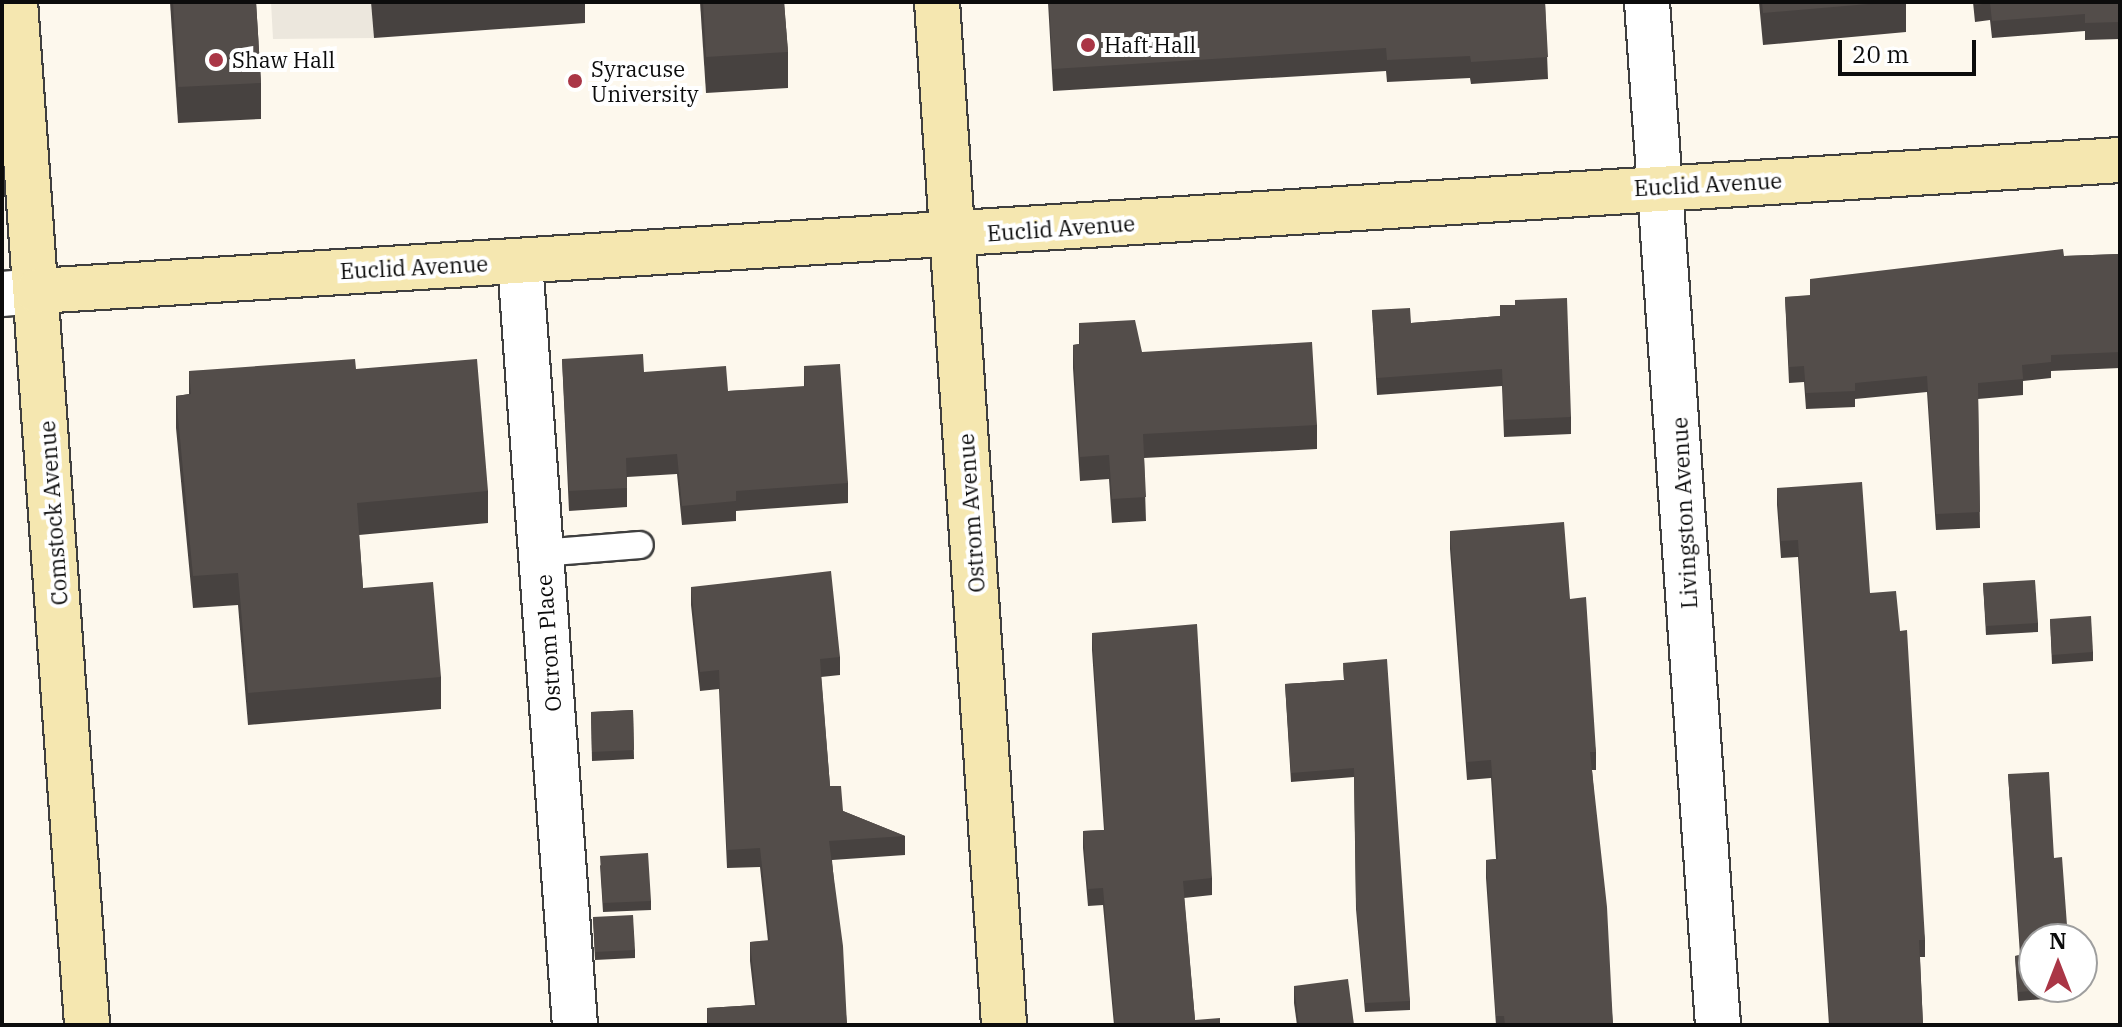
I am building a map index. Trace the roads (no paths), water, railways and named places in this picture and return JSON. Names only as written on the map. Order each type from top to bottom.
[{"type":"street","name":"Comstock Avenue","points":[[15,2],[20,293],[87,1025]]},
{"type":"street","name":"Ostrom Avenue","points":[[937,2],[1004,1025]]},
{"type":"street","name":"Livingston Avenue","points":[[1647,2],[1718,1025]]},
{"type":"street","name":"Euclid Avenue","points":[[20,293],[954,235],[1662,185],[2120,160]]},
{"type":"street","name":"Ostrom Place","points":[[520,262],[575,1025]]},
{"type":"lane","points":[[541,553],[640,545]]},
{"type":"place","name":"Haft Hall","points":[[1088,45]]},
{"type":"place","name":"Shaw Hall","points":[[216,60]]},
{"type":"place","name":"Syracuse University","points":[[575,81]]}]
